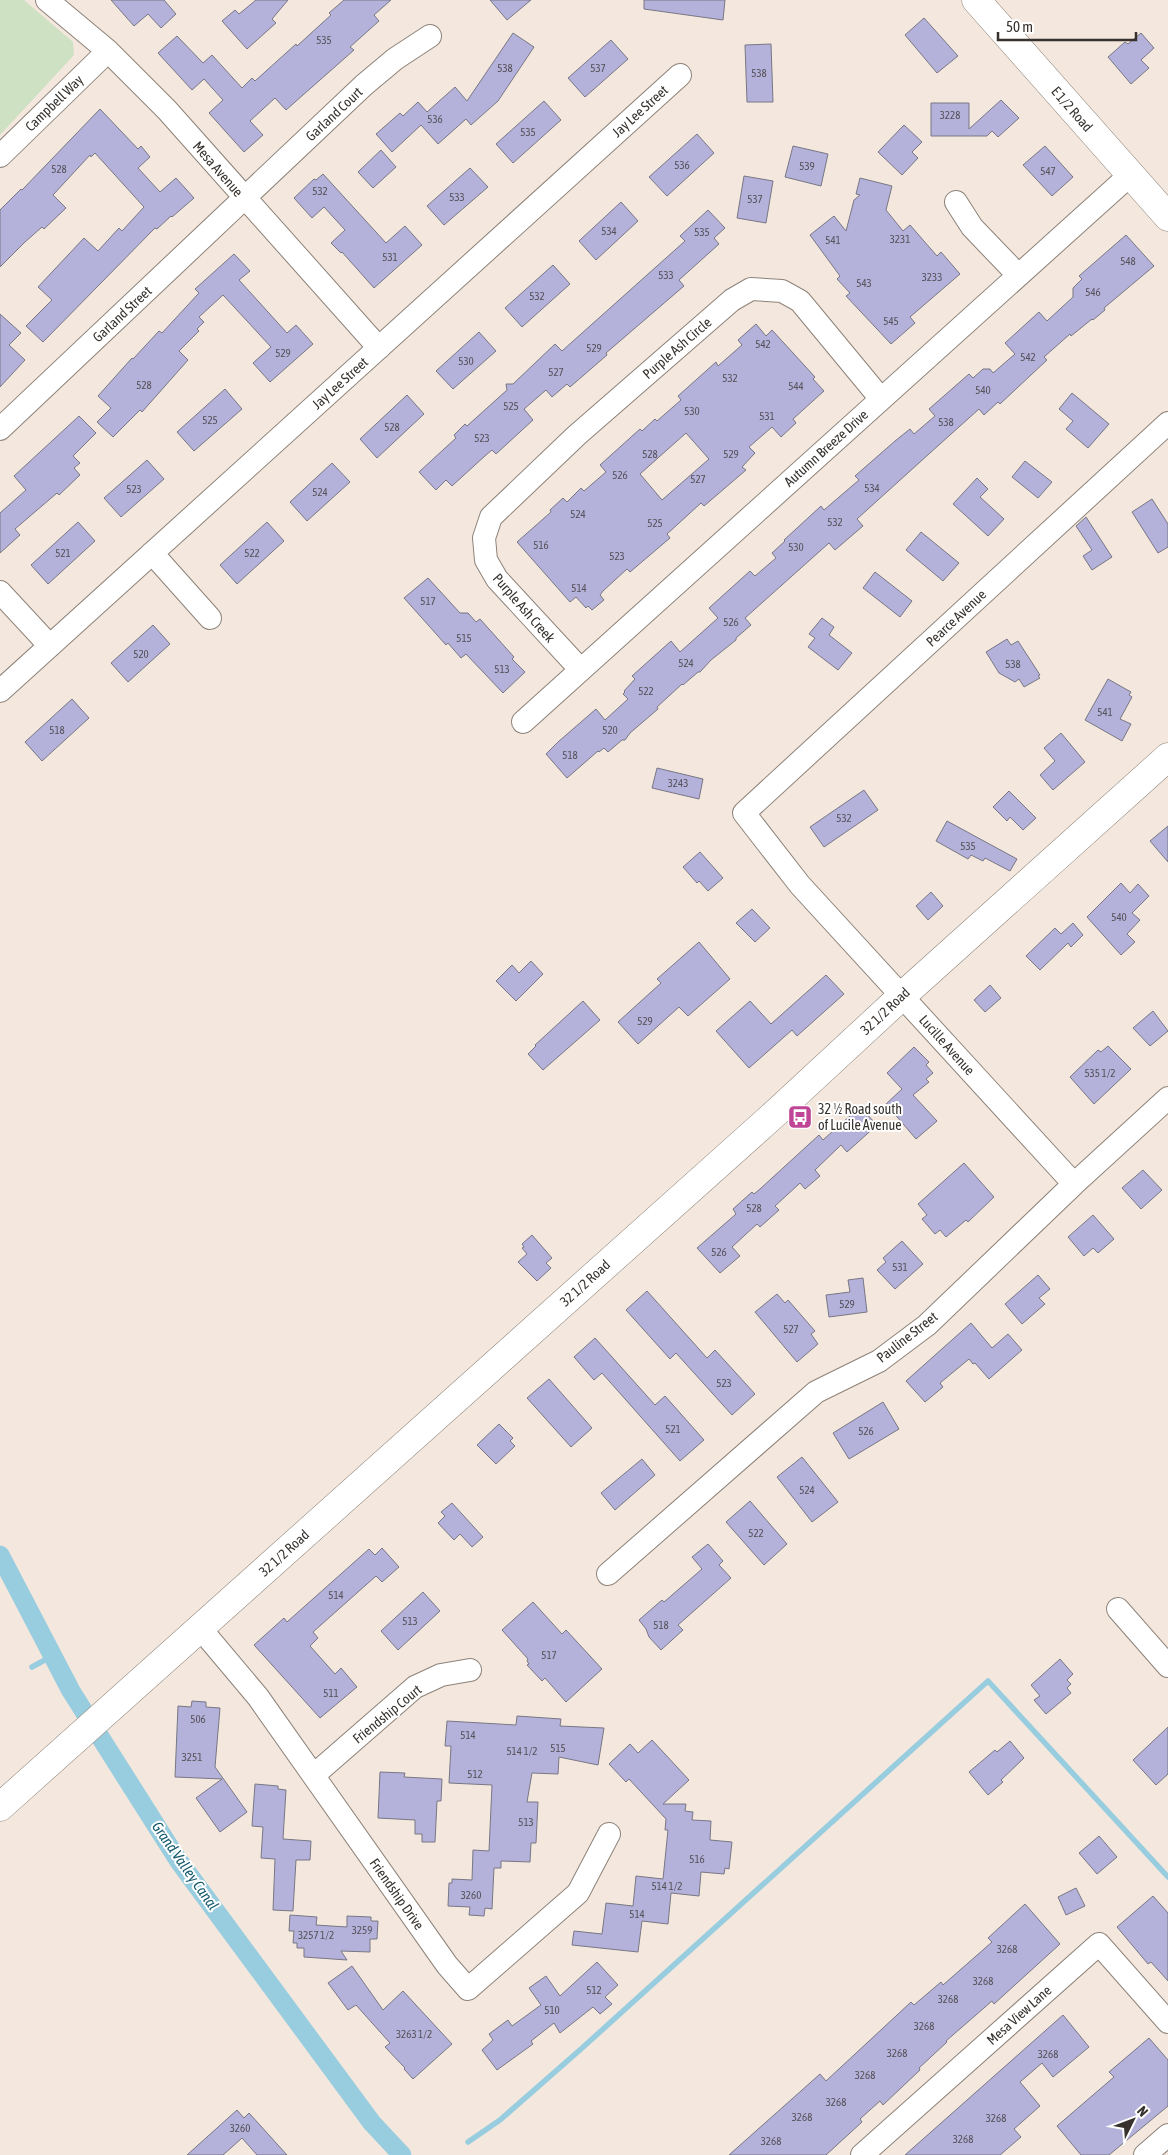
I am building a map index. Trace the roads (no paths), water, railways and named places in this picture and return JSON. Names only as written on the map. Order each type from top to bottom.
[{"type":"street","name":"Mesa Avenue","points":[[48,0],[108,51],[167,110],[378,348]]},
{"type":"street","name":"E 1/2 Road","points":[[976,0],[1168,217]]},
{"type":"street","name":"Garland Court","points":[[244,198],[364,85],[395,59],[430,36]]},
{"type":"street","name":"Campbell Way","points":[[0,156],[108,51]]},
{"type":"street","name":"Jay Lee Street","points":[[0,691],[680,75]]},
{"type":"street","name":"Autumn Breeze Drive","points":[[523,722],[1130,175]]},
{"type":"street","name":"Garland Street","points":[[0,429],[244,198]]},
{"type":"street","points":[[956,202],[972,227],[1018,275]]},
{"type":"street","name":"Purple Ash Circle","points":[[484,538],[491,517],[577,435],[732,300],[751,289],[782,290],[800,301],[881,399]]},
{"type":"street","name":"Pearce Avenue","points":[[744,813],[1168,423]]},
{"type":"street","name":"Purple Ash Creek","points":[[484,538],[486,560],[497,579],[581,670]]},
{"type":"street","points":[[152,553],[210,618]]},
{"type":"street","points":[[0,592],[50,646]]},
{"type":"street","name":"32 1/2 Road","points":[[0,1807],[769,1119],[902,996],[1168,757]]},
{"type":"street","name":"Lucille Avenue","points":[[744,813],[800,885],[1074,1184]]},
{"type":"street","name":"Pauline Street","points":[[608,1574],[816,1392],[879,1361],[926,1325],[1074,1184],[1168,1098]]},
{"type":"street","points":[[1118,1608],[1168,1666]]},
{"type":"street","name":"Friendship Drive","points":[[200,1628],[258,1697],[447,1964],[468,1989],[578,1893],[609,1834]]},
{"type":"street","name":"Friendship Court","points":[[314,1775],[415,1687],[441,1676],[470,1670]]},
{"type":"street","name":"Mesa View Lane","points":[[862,2155],[1099,1944],[1168,2022]]},
{"type":"street","points":[[1145,2155],[1168,2135]]},
{"type":"waterway","name":"Grand Valley Canal","points":[[0,1555],[71,1691],[178,1860],[372,2123],[402,2155]]},
{"type":"waterway","points":[[32,1667],[52,1656]]},
{"type":"waterway","points":[[468,2142],[500,2120],[581,2049],[988,1681],[1168,1877]]},
{"type":"place","name":"32 ½ Road south of Lucile Avenue","points":[[800,1117]]}]
